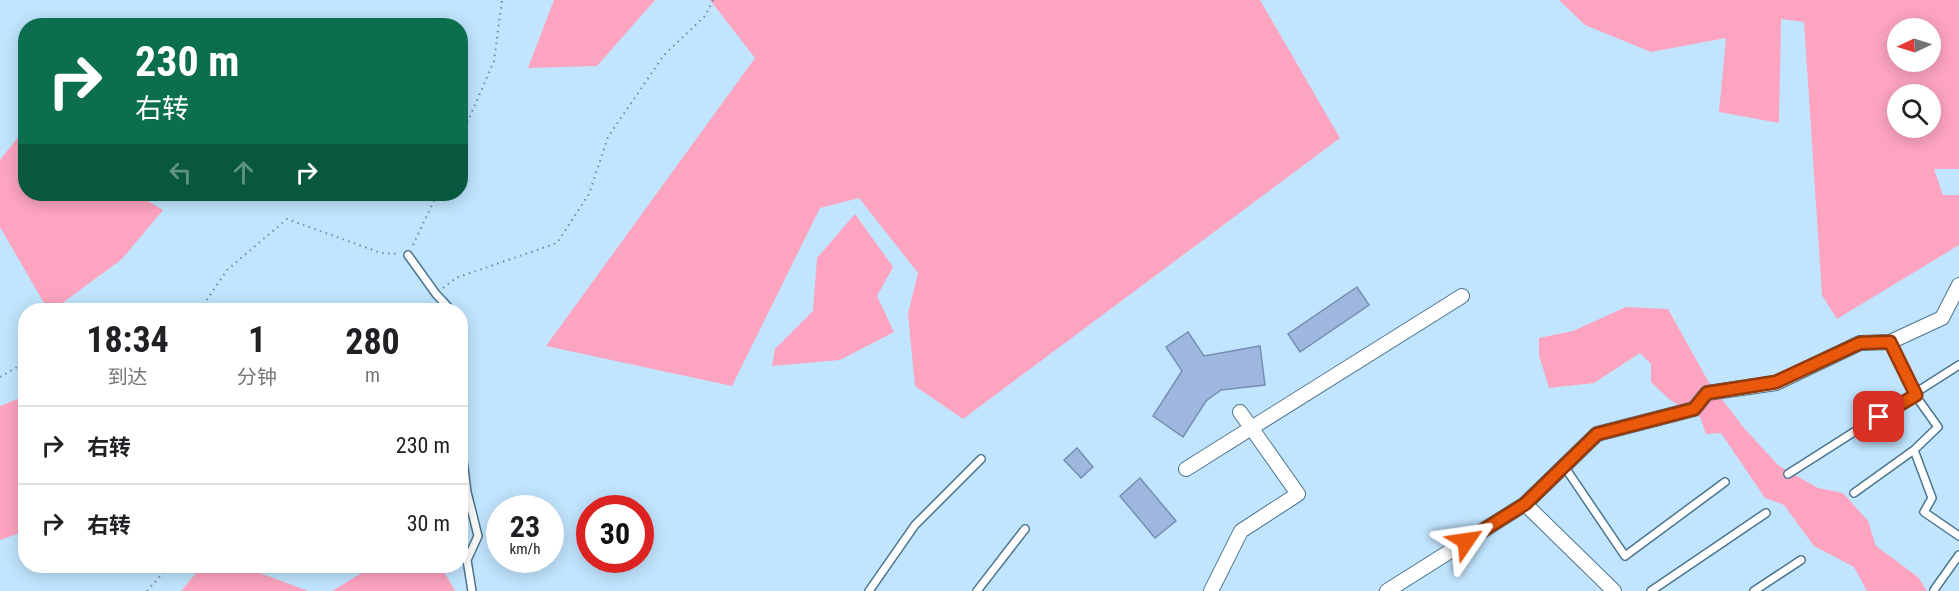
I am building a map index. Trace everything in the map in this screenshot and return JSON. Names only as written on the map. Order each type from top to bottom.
[{"type":"street","points":[[1387,591],[1525,504],[1597,434],[1694,409],[1707,393],[1776,382],[1860,343],[1890,342],[1942,318],[1959,285]]},
{"type":"street","points":[[1186,469],[1462,296]]},
{"type":"street","points":[[1211,591],[1241,531],[1298,495],[1240,412]]},
{"type":"street","points":[[1525,504],[1614,591]]},
{"type":"lane","points":[[408,255],[444,303]]},
{"type":"lane","points":[[1854,493],[1914,450],[1938,427],[1916,395],[1890,342]]},
{"type":"lane","points":[[1788,474],[1916,395],[1959,365]]},
{"type":"lane","points":[[1914,450],[1932,498],[1924,512],[1959,536]]},
{"type":"lane","points":[[870,591],[915,525],[981,459]]},
{"type":"lane","points":[[1564,466],[1625,556],[1725,482]]},
{"type":"lane","points":[[468,496],[478,536],[468,558]]},
{"type":"lane","points":[[1651,591],[1766,513]]},
{"type":"lane","points":[[977,591],[1025,529]]},
{"type":"lane","points":[[1934,590],[1959,555]]},
{"type":"lane","points":[[1754,591],[1801,560]]},
{"type":"lane","points":[[468,566],[472,591]]},
{"type":"path","points":[[468,121],[494,61],[502,0]]},
{"type":"path","points":[[429,303],[436,294],[456,278],[556,243],[589,194],[608,137],[664,55],[705,16],[713,0]]},
{"type":"path","points":[[205,303],[227,270],[287,219],[381,253],[408,255],[434,201]]},
{"type":"path","points":[[0,377],[18,367]]},
{"type":"path","points":[[147,591],[163,573]]},
{"type":"shaded area","points":[[554,0],[655,0],[597,66],[528,68]]},
{"type":"shaded area","points":[[710,0],[1260,0],[1340,138],[963,419],[915,386],[908,314],[918,273],[859,198],[820,208],[732,386],[546,346],[755,58]]},
{"type":"shaded area","points":[[1559,0],[1959,0],[1959,169],[1934,169],[1943,195],[1959,195],[1959,245],[1837,319],[1822,295],[1804,22],[1781,19],[1779,123],[1719,112],[1726,38],[1651,52],[1585,25]]},
{"type":"shaded area","points":[[18,138],[18,201],[148,201],[163,210],[122,259],[62,303],[44,303],[0,227],[0,160]]},
{"type":"shaded area","points":[[855,214],[893,267],[877,296],[894,332],[840,360],[772,366],[775,349],[813,311],[817,258]]},
{"type":"shaded area","points":[[1626,307],[1668,309],[1708,381],[1744,428],[1779,466],[1818,488],[1843,493],[1868,521],[1876,546],[1918,577],[1927,591],[1867,591],[1854,567],[1814,546],[1784,505],[1765,498],[1721,433],[1706,434],[1700,417],[1670,400],[1651,382],[1651,364],[1640,353],[1594,383],[1549,388],[1539,355],[1539,338],[1573,331]]},
{"type":"shaded area","points":[[18,399],[18,534],[0,540],[0,406]]},
{"type":"shaded area","points":[[196,573],[260,573],[308,591],[181,591]]},
{"type":"shaded area","points":[[445,573],[455,591],[332,591],[360,574]]},
{"type":"building","points":[[1357,287],[1369,305],[1300,352],[1288,334]]},
{"type":"building","points":[[1188,332],[1204,356],[1260,346],[1265,385],[1221,390],[1206,401],[1183,437],[1153,416],[1182,371],[1166,347]]},
{"type":"building","points":[[1077,448],[1093,467],[1081,478],[1064,460]]},
{"type":"building","points":[[1140,478],[1176,521],[1155,538],[1120,496]]},
{"type":"route","points":[[1466,541],[1525,504],[1597,434],[1694,409],[1707,393],[1776,382],[1860,343],[1890,342],[1916,395],[1879,417]]}]
